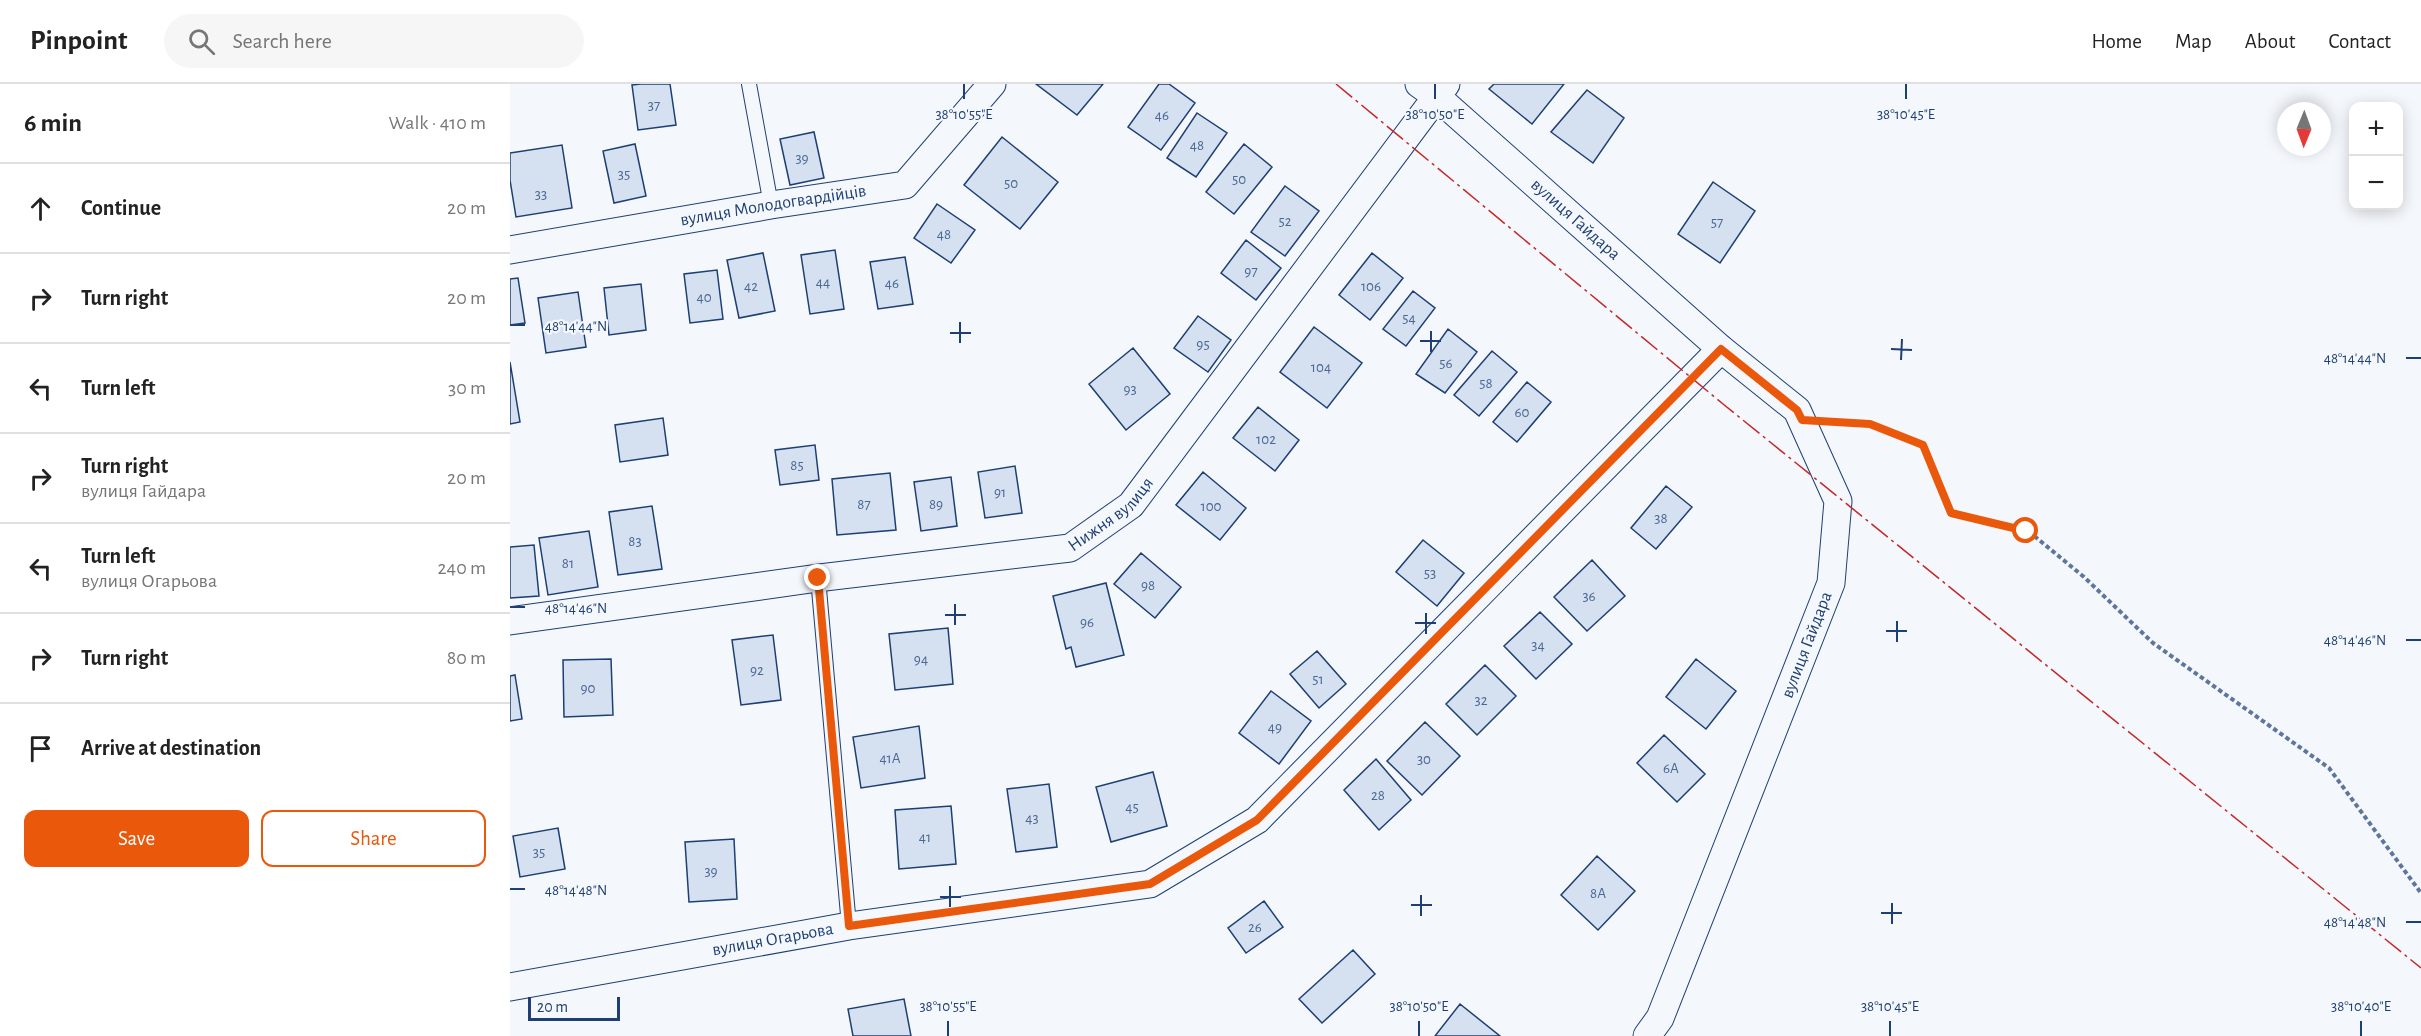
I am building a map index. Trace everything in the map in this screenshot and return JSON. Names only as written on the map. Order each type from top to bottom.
[{"type":"street","name":"вулиця Молодогвардійців","points":[[510,250],[771,204],[905,184],[992,84]]},
{"type":"street","name":"вулиця Гайдара","points":[[1434,88],[1721,349],[1797,410],[1838,501],[1831,583],[1660,1018],[1647,1036]]},
{"type":"street","name":"Нижня вулиця","points":[[510,621],[818,578],[1070,548],[1131,505],[1434,88]]},
{"type":"street","name":"вулиця Огарьова","points":[[510,987],[849,926],[1150,884],[1257,820],[1721,349]]},
{"type":"lane","points":[[749,84],[771,204]]},
{"type":"lane","points":[[818,578],[849,926]]},
{"type":"path","points":[[1802,420],[1870,424],[1923,445],[1951,513],[2026,531],[2084,577],[2153,643],[2329,768],[2421,893]]},
{"type":"building","points":[[670,84],[676,125],[638,130],[632,85]]},
{"type":"building","points":[[1036,84],[1103,84],[1077,115]]},
{"type":"building","points":[[1159,84],[1169,84],[1195,103],[1161,150],[1128,127]]},
{"type":"building","points":[[1494,84],[1564,84],[1532,124],[1489,89]]},
{"type":"building","points":[[1587,90],[1624,118],[1593,163],[1551,132]]},
{"type":"building","points":[[1197,113],[1227,133],[1196,177],[1167,158]]},
{"type":"building","points":[[814,132],[824,178],[790,185],[780,139]]},
{"type":"building","points":[[1002,137],[1058,182],[1020,229],[964,185]]},
{"type":"building","points":[[635,144],[646,196],[614,203],[603,151]]},
{"type":"building","points":[[1244,144],[1272,167],[1234,214],[1206,192]]},
{"type":"building","points":[[562,145],[572,208],[516,217],[510,180],[510,153]]},
{"type":"building","points":[[1713,182],[1755,211],[1720,263],[1678,234]]},
{"type":"building","points":[[1285,186],[1319,211],[1285,256],[1251,232]]},
{"type":"building","points":[[937,204],[975,230],[951,263],[914,238]]},
{"type":"building","points":[[1246,240],[1281,268],[1256,300],[1221,273]]},
{"type":"building","points":[[835,250],[844,309],[810,314],[801,255]]},
{"type":"building","points":[[763,253],[775,311],[739,318],[727,260]]},
{"type":"building","points":[[1372,253],[1403,278],[1370,320],[1339,295]]},
{"type":"building","points":[[905,257],[913,304],[878,309],[870,262]]},
{"type":"building","points":[[717,270],[723,319],[690,323],[684,274]]},
{"type":"building","points":[[518,278],[525,323],[510,325],[510,279]]},
{"type":"building","points":[[641,284],[646,330],[609,335],[604,288]]},
{"type":"building","points":[[1413,291],[1435,308],[1406,346],[1383,329]]},
{"type":"building","points":[[578,292],[586,347],[546,353],[538,298]]},
{"type":"building","points":[[1198,316],[1231,340],[1208,372],[1174,348]]},
{"type":"building","points":[[1314,327],[1362,363],[1327,408],[1280,372]]},
{"type":"building","points":[[1448,329],[1477,352],[1445,393],[1416,374]]},
{"type":"building","points":[[1133,348],[1170,394],[1126,430],[1089,384]]},
{"type":"building","points":[[1492,351],[1517,372],[1479,416],[1454,395]]},
{"type":"building","points":[[510,362],[520,422],[510,424]]},
{"type":"building","points":[[1527,382],[1551,402],[1517,442],[1493,422]]},
{"type":"building","points":[[1258,407],[1299,440],[1275,471],[1233,438]]},
{"type":"building","points":[[663,418],[668,455],[620,462],[615,425]]},
{"type":"building","points":[[815,445],[819,480],[780,485],[775,450]]},
{"type":"building","points":[[1015,466],[1022,513],[985,518],[978,472]]},
{"type":"building","points":[[1203,472],[1246,508],[1220,540],[1176,505]]},
{"type":"building","points":[[890,473],[896,530],[837,535],[832,479]]},
{"type":"building","points":[[951,477],[957,526],[921,531],[914,482]]},
{"type":"building","points":[[1666,486],[1692,507],[1656,549],[1631,528]]},
{"type":"building","points":[[652,506],[662,569],[618,575],[609,512]]},
{"type":"building","points":[[589,531],[598,587],[548,595],[539,538]]},
{"type":"building","points":[[1423,540],[1464,573],[1437,606],[1396,572]]},
{"type":"building","points":[[534,545],[539,596],[510,598],[510,547]]},
{"type":"building","points":[[1141,553],[1181,587],[1155,618],[1114,584]]},
{"type":"building","points":[[1592,560],[1625,596],[1587,631],[1554,597]]},
{"type":"building","points":[[1106,583],[1124,655],[1076,667],[1071,647],[1066,649],[1053,596]]},
{"type":"building","points":[[1540,612],[1572,644],[1536,679],[1504,646]]},
{"type":"building","points":[[948,628],[953,684],[895,690],[889,634]]},
{"type":"building","points":[[773,635],[781,700],[741,705],[732,640]]},
{"type":"building","points":[[1317,651],[1346,684],[1319,708],[1290,674]]},
{"type":"building","points":[[611,659],[613,715],[564,717],[563,660]]},
{"type":"building","points":[[1696,659],[1736,691],[1706,729],[1666,697]]},
{"type":"building","points":[[1485,665],[1516,696],[1477,735],[1446,704]]},
{"type":"building","points":[[515,675],[522,719],[510,721],[510,676]]},
{"type":"building","points":[[1271,691],[1311,721],[1279,764],[1239,733]]},
{"type":"building","points":[[1425,722],[1460,756],[1422,795],[1387,761]]},
{"type":"building","points":[[919,726],[925,778],[861,788],[853,737]]},
{"type":"building","points":[[1664,735],[1705,774],[1677,802],[1637,763]]},
{"type":"building","points":[[1376,759],[1411,800],[1379,830],[1344,790]]},
{"type":"building","points":[[1153,772],[1167,826],[1111,842],[1096,787]]},
{"type":"building","points":[[1049,784],[1057,847],[1016,852],[1007,789]]},
{"type":"building","points":[[951,806],[956,864],[899,869],[895,810]]},
{"type":"building","points":[[558,828],[565,869],[520,877],[513,836]]},
{"type":"building","points":[[734,839],[737,899],[689,902],[685,842]]},
{"type":"building","points":[[1597,856],[1635,891],[1598,930],[1561,895]]},
{"type":"building","points":[[1264,901],[1283,927],[1246,953],[1228,928]]},
{"type":"building","points":[[1353,950],[1375,974],[1322,1023],[1299,999]]},
{"type":"building","points":[[904,999],[911,1036],[853,1036],[848,1009]]},
{"type":"building","points":[[1460,1004],[1500,1036],[1435,1036]]},
{"type":"power","points":[[1336,84],[1723,404],[2421,968]]},
{"type":"route","points":[[818,578],[849,926],[1150,884],[1257,820],[1721,349],[1797,410],[1802,420],[1870,424],[1923,445],[1951,513],[2026,531]]}]
